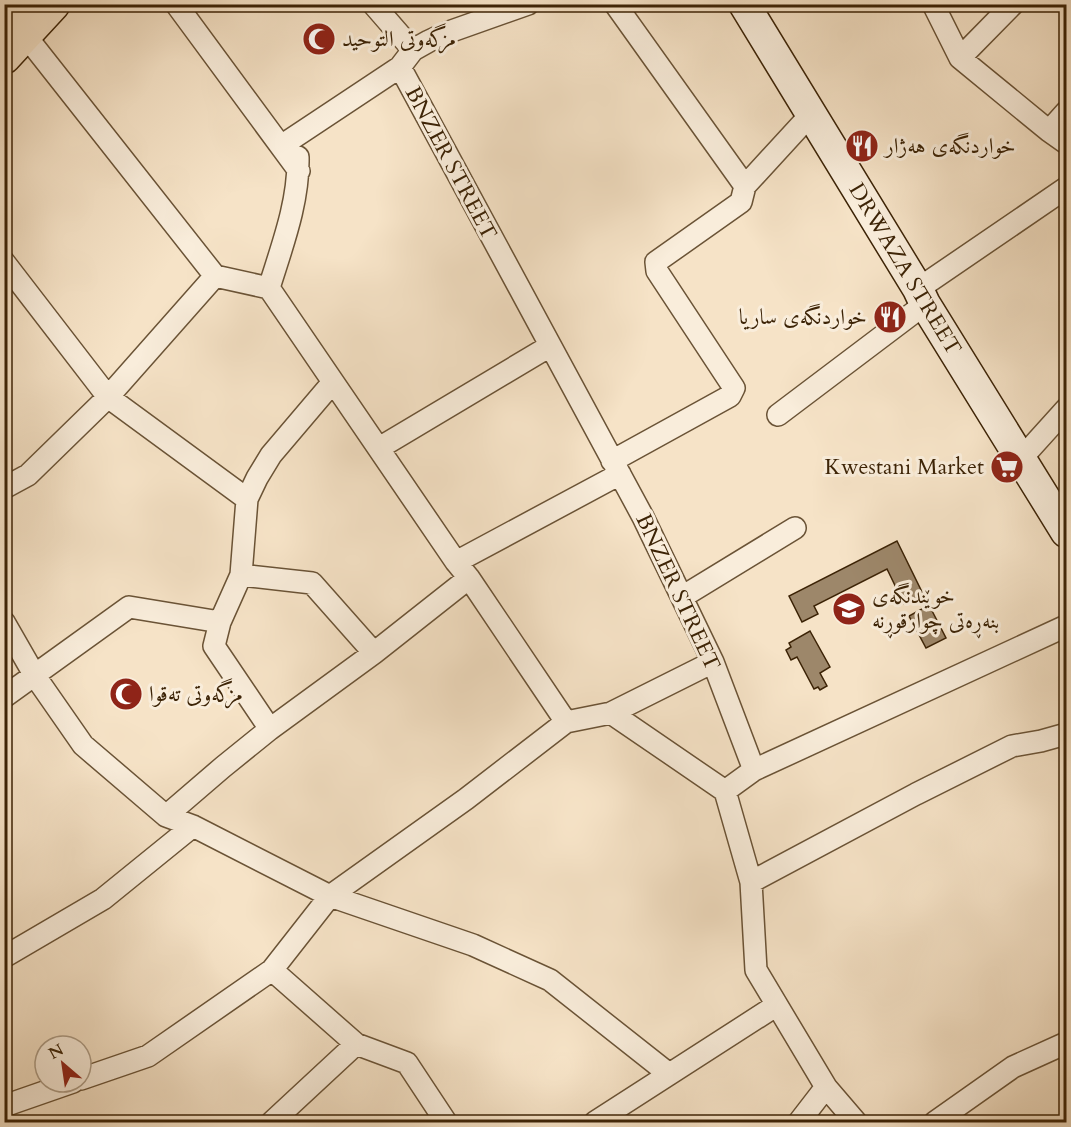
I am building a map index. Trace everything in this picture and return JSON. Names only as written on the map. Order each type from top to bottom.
[{"type":"highway","points":[[11,35],[12,4]]},
{"type":"highway","points":[[11,35],[53,4]]},
{"type":"street","points":[[176,4],[290,140],[299,171],[290,220],[269,288]]},
{"type":"street","name":"BNZER STREET","points":[[373,4],[413,50]]},
{"type":"street","points":[[290,140],[400,67],[413,50],[446,33],[528,4]]},
{"type":"street","points":[[615,4],[745,186]]},
{"type":"street","name":"DRWAZA STREET","points":[[744,4],[1066,532]]},
{"type":"street","points":[[933,4],[960,58],[1058,137],[1066,112]]},
{"type":"street","points":[[960,58],[1013,4]]},
{"type":"street","points":[[11,35],[215,276],[269,288],[566,722]]},
{"type":"street","name":"BNZER STREET","points":[[400,67],[643,517],[713,662],[754,770]]},
{"type":"street","points":[[166,816],[270,729],[374,653],[463,570],[616,467],[730,396],[734,388],[657,271],[656,262],[741,202],[745,186],[812,113]]},
{"type":"street","points":[[778,415],[922,297],[1066,188]]},
{"type":"street","points":[[4,262],[108,397],[247,499]]},
{"type":"street","points":[[4,488],[28,475],[108,397],[215,276]]},
{"type":"street","points":[[379,448],[549,346]]},
{"type":"street","points":[[270,729],[214,646],[220,621],[241,574],[247,499],[271,455],[333,382]]},
{"type":"street","points":[[1020,460],[1066,409]]},
{"type":"street","points":[[682,597],[795,528]]},
{"type":"street","points":[[241,574],[312,582],[374,653]]},
{"type":"street","points":[[4,697],[129,607],[220,621]]},
{"type":"street","points":[[4,622],[34,676],[83,745],[166,816],[193,826],[330,896],[473,945],[550,980],[669,1074]]},
{"type":"street","points":[[725,791],[754,770],[1066,626]]},
{"type":"street","points":[[93,1075],[148,1056],[272,970],[330,896],[466,799],[566,722],[612,713],[713,662]]},
{"type":"street","points":[[612,713],[725,791],[751,882],[756,969],[826,1087],[856,1122]]},
{"type":"street","points":[[751,882],[1012,746],[1066,734]]},
{"type":"street","points":[[4,957],[103,899],[193,826]]},
{"type":"street","points":[[272,970],[356,1044],[407,1064],[446,1122]]},
{"type":"street","points":[[595,1122],[777,1005]]},
{"type":"street","points":[[935,1122],[1013,1067],[1066,1043]]},
{"type":"street","points":[[272,1122],[356,1044]]},
{"type":"street","points":[[800,1122],[826,1087]]},
{"type":"street","points":[[4,1106],[38,1094]]},
{"type":"building","points":[[897,541],[923,594],[904,604],[887,569],[814,606],[818,614],[802,622],[789,596]]},
{"type":"building","points":[[929,605],[946,638],[926,648],[909,616]]},
{"type":"building","points":[[810,631],[830,667],[820,673],[827,686],[820,690],[818,687],[814,689],[797,657],[791,660],[786,650],[791,647],[789,643]]},
{"type":"place","name":"مزگەوتی التوحيد","points":[[319,39]]},
{"type":"place","name":"خواردنگەی هەژار","points":[[862,146]]},
{"type":"place","name":"خواردنگەی ساریا","points":[[890,317]]},
{"type":"place","name":"Kwestani Market","points":[[1007,467]]},
{"type":"place","name":"خوێندنگەی بنەڕەتی چوارقوڕنە","points":[[849,609]]},
{"type":"place","name":"مزگەوتی تەقوا","points":[[126,694]]}]
